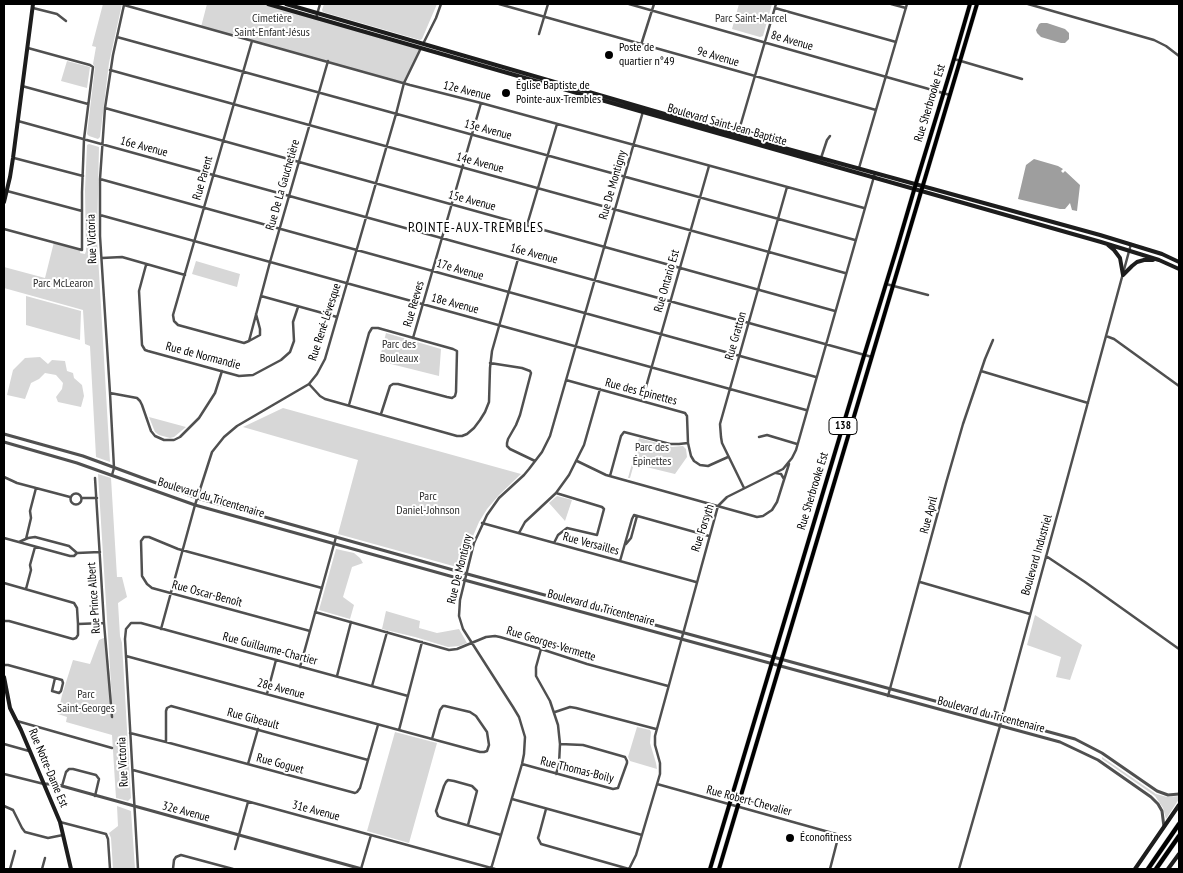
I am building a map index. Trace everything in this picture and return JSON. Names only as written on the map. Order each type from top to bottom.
[{"type":"highway","points":[[1148,869],[1179,822]]},
{"type":"highway","points":[[1156,869],[1179,836]]},
{"type":"main road","name":"Boulevard Saint-Jean-Baptiste","points":[[268,4],[317,15]]},
{"type":"main road","name":"Boulevard Saint-Jean-Baptiste","points":[[286,4],[317,15],[477,62],[922,188],[985,209],[1129,250],[1179,269]]},
{"type":"main road","name":"Rue Sherbrooke Est","points":[[710,869],[970,4]]},
{"type":"main road","name":"Rue Sherbrooke Est","points":[[719,869],[977,4]]},
{"type":"main road","points":[[4,202],[14,158],[32,6]]},
{"type":"main road","points":[[964,25],[970,27]]},
{"type":"main road","points":[[960,40],[966,41]]},
{"type":"main road","points":[[931,134],[938,137]]},
{"type":"main road","name":"Boulevard Saint-Jean-Baptiste","points":[[922,188],[1001,207],[1131,244],[1162,254],[1179,262]]},
{"type":"main road","points":[[985,209],[986,203]]},
{"type":"main road","points":[[1000,213],[1001,207]]},
{"type":"main road","points":[[1058,230],[1059,224]]},
{"type":"main road","points":[[1101,242],[1114,250],[1120,258],[1123,274]]},
{"type":"main road","points":[[897,248],[904,251]]},
{"type":"main road","points":[[1123,274],[1137,262],[1159,260]]},
{"type":"main road","points":[[878,311],[885,314]]},
{"type":"main road","points":[[872,332],[879,334]]},
{"type":"main road","points":[[839,440],[847,442]]},
{"type":"main road","points":[[830,468],[838,470]]},
{"type":"main road","points":[[808,542],[816,544]]},
{"type":"main road","points":[[800,569],[808,572]]},
{"type":"main road","name":"Rue Notre-Dame Est","points":[[4,677],[10,708],[60,822],[71,869]]},
{"type":"main road","points":[[757,716],[762,725]]},
{"type":"main road","points":[[743,760],[750,766]]},
{"type":"main road","points":[[1135,869],[1179,805]]},
{"type":"main road","points":[[718,843],[726,845]]},
{"type":"main road","points":[[1168,869],[1179,854]]},
{"type":"street","name":"Rue Victoria","points":[[112,475],[114,468],[102,258],[100,179],[104,108],[124,4]]},
{"type":"street","name":"12e Avenue","points":[[124,4],[404,83],[864,208]]},
{"type":"street","points":[[317,15],[320,4]]},
{"type":"street","name":"Rue René-Lévesque","points":[[161,628],[197,498],[212,452],[224,437],[237,426],[309,384],[325,359],[404,83],[441,4]]},
{"type":"street","name":"9e Avenue","points":[[499,4],[876,110]]},
{"type":"street","points":[[539,34],[548,4]]},
{"type":"street","name":"8e Avenue","points":[[629,4],[950,95]]},
{"type":"street","points":[[641,45],[654,4]]},
{"type":"street","points":[[737,137],[776,4]]},
{"type":"street","points":[[891,4],[906,8]]},
{"type":"street","points":[[858,170],[907,4]]},
{"type":"street","points":[[1028,4],[1154,40],[1179,56]]},
{"type":"street","points":[[32,6],[57,14],[66,21]]},
{"type":"street","points":[[775,8],[896,42]]},
{"type":"street","name":"13e Avenue","points":[[117,37],[855,240]]},
{"type":"street","name":"Rue Parent","points":[[249,341],[244,343],[178,325],[174,321],[174,312],[252,40]]},
{"type":"street","points":[[4,229],[82,250],[84,139],[92,66],[27,48]]},
{"type":"street","points":[[954,59],[1022,80]]},
{"type":"street","name":"Rue De La Gauchetière","points":[[249,341],[328,61]]},
{"type":"street","name":"14e Avenue","points":[[110,70],[845,273]]},
{"type":"street","points":[[22,86],[88,104]]},
{"type":"street","name":"Rue Reeves","points":[[413,338],[481,103]]},
{"type":"street","name":"15e Avenue","points":[[104,108],[835,311]]},
{"type":"street","name":"Rue De Montigny","points":[[493,869],[522,764],[525,737],[519,717],[462,629],[459,616],[460,600],[474,543],[482,523],[493,506],[524,475],[535,461],[550,436],[643,110]]},
{"type":"street","name":"16e Avenue","points":[[18,121],[872,357]]},
{"type":"street","points":[[527,226],[557,124]]},
{"type":"street","points":[[820,160],[830,136]]},
{"type":"street","points":[[14,158],[83,176]]},
{"type":"street","name":"Rue Ontario Est","points":[[642,401],[709,166]]},
{"type":"street","points":[[576,461],[610,476],[757,517],[763,516],[772,510],[777,502],[789,463],[794,454],[874,175]]},
{"type":"street","name":"17e Avenue","points":[[100,179],[816,377]]},
{"type":"street","name":"Rue Gratton","points":[[744,488],[722,443],[720,430],[722,417],[787,187]]},
{"type":"street","points":[[7,191],[82,211]]},
{"type":"street","name":"18e Avenue","points":[[100,215],[806,410]]},
{"type":"street","name":"Boulevard Industriel","points":[[960,869],[1131,244]]},
{"type":"street","points":[[102,258],[122,258],[185,274]]},
{"type":"street","points":[[309,384],[325,399],[457,436],[467,434],[474,428],[485,412],[489,402],[492,351],[518,259]]},
{"type":"street","name":"Rue de Normandie","points":[[146,265],[139,291],[143,348],[239,376],[253,375],[286,357],[293,346],[292,328],[298,306]]},
{"type":"street","points":[[886,284],[928,295]]},
{"type":"street","points":[[261,296],[337,317]]},
{"type":"street","name":"Rue De La Gauchetière","points":[[249,341],[260,335],[256,314]]},
{"type":"street","points":[[349,406],[372,328],[378,328],[457,351],[455,396],[452,398],[393,384],[390,386],[381,414]]},
{"type":"street","points":[[1106,336],[1114,339],[1179,386]]},
{"type":"street","name":"Rue April","points":[[888,696],[963,424],[993,340]]},
{"type":"street","points":[[490,363],[522,368],[531,373],[520,415],[508,439],[507,446],[535,461]]},
{"type":"street","points":[[110,393],[137,398],[142,405],[150,431],[154,436],[164,440],[174,440],[190,428],[202,413],[218,388],[222,371]]},
{"type":"street","points":[[981,371],[1088,404]]},
{"type":"street","name":"Rue des Épinettes","points":[[566,380],[687,414],[688,443],[692,459],[700,465],[706,466],[728,457]]},
{"type":"street","points":[[519,533],[523,525],[556,493],[569,475],[586,437],[600,390]]},
{"type":"street","points":[[610,476],[621,436],[624,432],[670,444],[688,443]]},
{"type":"street","name":"Boulevard du Tricentenaire","points":[[4,434],[75,454],[197,498],[1075,739],[1102,753],[1159,792],[1170,796],[1179,794]]},
{"type":"street","points":[[759,436],[767,435],[797,444]]},
{"type":"street","name":"Boulevard du Tricentenaire","points":[[4,442],[77,463],[195,505],[244,519],[1060,742],[1098,760],[1156,801],[1162,811],[1164,828]]},
{"type":"street","points":[[37,451],[39,443]]},
{"type":"street","name":"Rue Forsyth","points":[[629,869],[634,860],[661,769],[654,736],[718,506],[727,496],[774,473],[789,463]]},
{"type":"street","points":[[774,473],[780,474],[784,479]]},
{"type":"street","points":[[4,476],[17,483],[70,497]]},
{"type":"street","name":"Rue Prince Albert","points":[[95,478],[112,717]]},
{"type":"street","points":[[26,539],[36,488]]},
{"type":"street","points":[[70,497],[76,493],[82,498],[96,498]]},
{"type":"street","points":[[554,543],[556,536],[566,528],[597,535],[604,509],[602,506],[556,493]]},
{"type":"street","points":[[70,497],[72,503],[75,504],[80,502],[82,498]]},
{"type":"street","points":[[244,519],[247,512]]},
{"type":"street","points":[[620,561],[634,515],[709,536]]},
{"type":"street","name":"Rue Versailles","points":[[482,523],[696,582]]},
{"type":"street","points":[[19,542],[35,537],[69,546],[77,553]]},
{"type":"street","name":"Rue Oscar-Benoît","points":[[182,550],[144,537],[141,541],[142,576],[152,588],[310,631]]},
{"type":"street","points":[[300,667],[336,537]]},
{"type":"street","points":[[4,538],[70,556],[74,556],[77,553],[100,552]]},
{"type":"street","points":[[362,551],[364,544]]},
{"type":"street","points":[[26,589],[35,547]]},
{"type":"street","points":[[182,550],[322,588]]},
{"type":"street","points":[[396,561],[398,554]]},
{"type":"street","points":[[1046,556],[1179,649]]},
{"type":"street","points":[[424,568],[426,562]]},
{"type":"street","points":[[920,582],[1030,614]]},
{"type":"street","points":[[4,583],[74,603],[77,608],[78,635],[73,639],[4,621]]},
{"type":"street","name":"Rue Georges-Vermette","points":[[315,612],[450,650],[472,644],[486,637],[495,636],[668,686]]},
{"type":"street","points":[[78,624],[104,622]]},
{"type":"street","name":"Rue Guillaume-Chartier","points":[[128,626],[136,622],[161,628],[408,696]]},
{"type":"street","points":[[336,676],[351,622]]},
{"type":"street","name":"Rue Victoria","points":[[128,626],[125,634],[138,869]]},
{"type":"street","points":[[372,686],[387,632]]},
{"type":"street","points":[[398,730],[422,642]]},
{"type":"street","points":[[541,649],[536,667],[536,676],[548,696],[558,725],[560,744],[556,774]]},
{"type":"street","name":"28e Avenue","points":[[126,656],[378,725],[480,752],[486,751],[489,745],[487,732],[476,716],[470,712],[448,706],[443,706],[440,710],[432,739]]},
{"type":"street","points":[[267,694],[276,660]]},
{"type":"street","points":[[4,665],[8,665],[55,678],[62,680],[59,693],[52,690],[55,678]]},
{"type":"street","name":"Rue Gibeault","points":[[166,742],[166,711],[171,706],[368,760]]},
{"type":"street","points":[[555,712],[570,707],[576,708],[656,729]]},
{"type":"street","points":[[16,721],[112,748]]},
{"type":"street","name":"Rue Goguet","points":[[130,733],[355,793],[359,790],[378,725]]},
{"type":"street","points":[[248,764],[258,729]]},
{"type":"street","points":[[4,744],[30,751]]},
{"type":"street","name":"Rue Thomas-Boily","points":[[522,764],[618,788],[627,763],[626,759],[622,756],[583,745],[560,744]]},
{"type":"street","points":[[1098,760],[1102,753]]},
{"type":"street","points":[[62,786],[66,772],[69,769],[96,775],[99,779],[95,796]]},
{"type":"street","name":"31e Avenue","points":[[132,770],[493,869]]},
{"type":"street","name":"32e Avenue","points":[[4,774],[44,784],[62,786],[361,869]]},
{"type":"street","points":[[468,825],[477,791],[472,786],[448,780],[444,786],[436,814],[440,817],[501,835]]},
{"type":"street","name":"Rue Robert-Chevalier","points":[[657,784],[836,834],[838,838],[830,869]]},
{"type":"street","points":[[512,799],[642,834]]},
{"type":"street","points":[[235,849],[248,802]]},
{"type":"street","points":[[4,806],[14,810],[25,832],[48,838],[63,835]]},
{"type":"street","points":[[546,808],[538,838],[541,844],[629,869]]},
{"type":"street","points":[[60,822],[106,834],[110,869]]},
{"type":"street","points":[[361,869],[371,836]]},
{"type":"street","points":[[10,869],[15,851]]},
{"type":"street","points":[[173,869],[174,860],[181,854],[233,869]]},
{"type":"street","points":[[42,869],[45,858]]},
{"type":"green space","points":[[103,4],[122,4],[109,63],[100,137],[98,139],[87,134],[95,67],[93,64],[96,47],[92,46]]},
{"type":"green space","name":"Cimetière Saint-Enfant-Jésus","points":[[207,4],[268,4],[421,48],[404,83],[201,27]]},
{"type":"green space","points":[[324,4],[437,4],[420,40],[323,12]]},
{"type":"green space","name":"Parc Saint-Marcel","points":[[739,4],[772,4],[763,36],[760,37],[732,29]]},
{"type":"green space","points":[[67,61],[90,67],[87,88],[61,81]]},
{"type":"green space","name":"Parc McLearon","points":[[87,145],[99,147],[97,238],[110,462],[96,457],[90,346],[85,344],[83,310],[4,288],[4,267],[45,278],[54,242],[81,250],[80,253],[85,254],[85,190]]},
{"type":"green space","points":[[196,261],[240,274],[237,287],[192,274]]},
{"type":"green space","points":[[26,296],[81,311],[80,340],[26,325]]},
{"type":"green space","name":"Parc des Bouleaux","points":[[386,333],[441,349],[439,376],[379,361]]},
{"type":"green space","points":[[40,357],[48,364],[52,360],[65,361],[67,371],[73,373],[74,378],[82,385],[84,396],[81,407],[58,402],[56,397],[62,389],[63,383],[56,375],[45,373],[31,383],[25,399],[7,395],[13,370],[25,358]]},
{"type":"green space","name":"Parc Daniel-Johnson","points":[[283,408],[521,474],[499,495],[479,522],[464,569],[338,534],[358,460],[243,427]]},
{"type":"green space","points":[[149,417],[186,427],[170,438],[155,432]]},
{"type":"green space","name":"Parc des Épinettes","points":[[639,438],[672,447],[683,446],[686,449],[687,457],[675,474],[634,464],[630,478],[628,478]]},
{"type":"green space","name":"Parc Saint-Georges","points":[[98,474],[111,478],[117,577],[122,577],[127,597],[118,603],[131,798],[128,801],[116,798],[112,735],[66,722],[67,717],[58,714],[73,660],[90,664],[99,640],[106,637],[112,700]]},
{"type":"green space","points":[[557,496],[572,500],[565,521],[549,503]]},
{"type":"green space","points":[[336,549],[354,553],[363,563],[352,567],[343,597],[354,605],[350,619],[319,610]]},
{"type":"green space","points":[[386,611],[420,621],[419,628],[437,633],[459,629],[467,643],[448,647],[382,629]]},
{"type":"green space","points":[[1035,615],[1082,645],[1070,680],[1056,677],[1061,657],[1027,645]]},
{"type":"green space","points":[[637,727],[650,730],[651,732],[650,743],[657,769],[630,761],[628,757]]},
{"type":"green space","points":[[395,732],[437,743],[409,843],[367,831]]},
{"type":"green space","points":[[1102,757],[1156,794],[1167,797],[1179,796],[1166,819],[1163,808],[1155,796],[1102,759]]},
{"type":"green space","points":[[117,806],[131,811],[135,869],[113,869],[109,833],[118,826]]},
{"type":"shaded area","points":[[1041,23],[1065,29],[1069,33],[1069,39],[1065,43],[1061,43],[1041,37],[1036,30]]},
{"type":"shaded area","points":[[1034,159],[1058,166],[1063,169],[1061,171],[1063,173],[1065,171],[1080,185],[1077,211],[1072,210],[1070,203],[1065,209],[1060,209],[1018,199],[1026,165]]},
{"type":"place","name":"Poste de quartier n°49","points":[[609,55]]},
{"type":"place","name":"Église Baptiste de Pointe-aux-Trembles","points":[[506,93]]},
{"type":"place","name":"Éconofitness","points":[[790,838]]},
{"type":"district","name":"POINTE-AUX-TREMBLES","points":[[476,228]]}]
